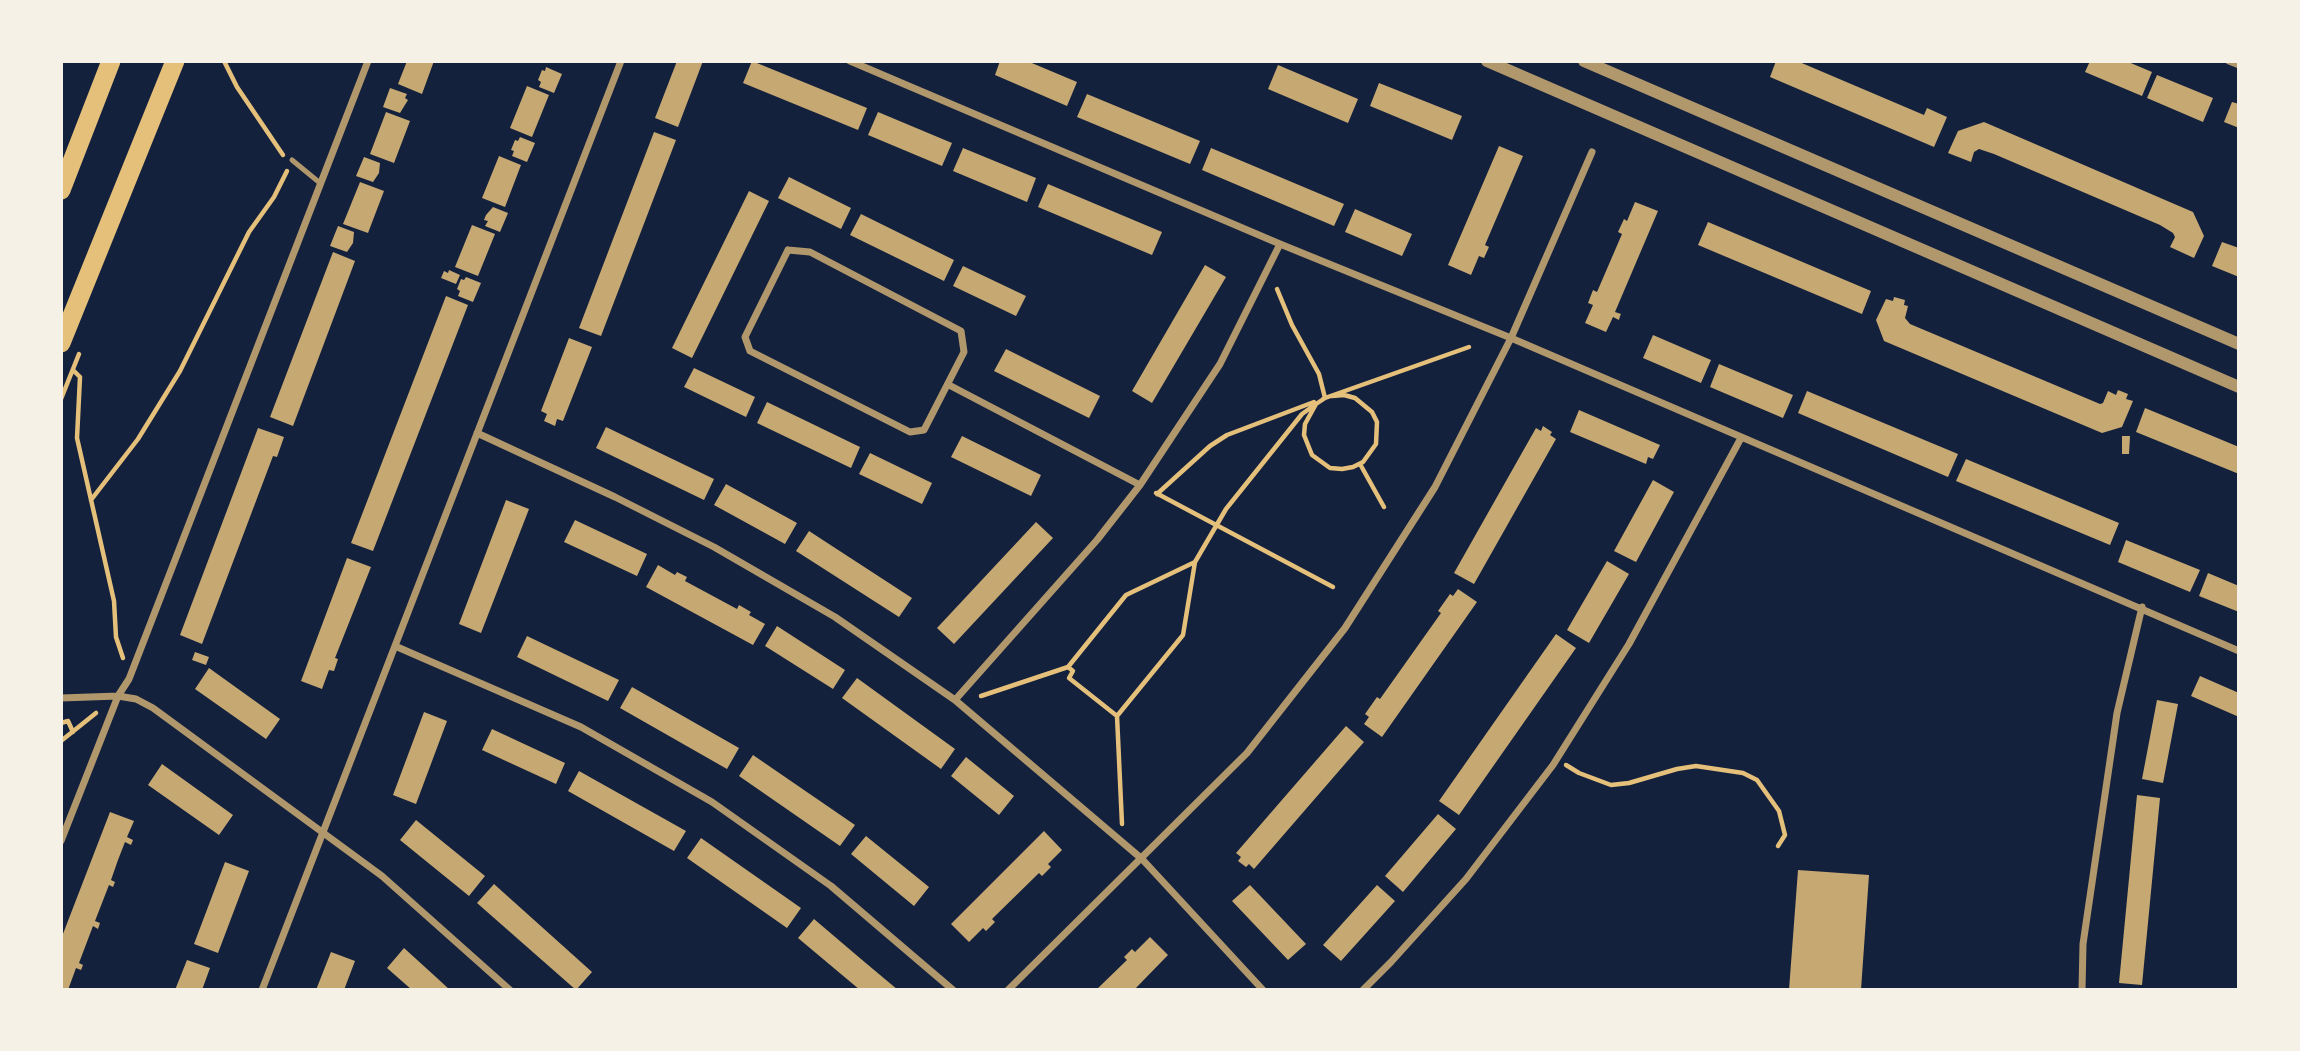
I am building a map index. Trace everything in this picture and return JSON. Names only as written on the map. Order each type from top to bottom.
[{"type":"highway","points":[[61,190],[111,61]]},
{"type":"highway","points":[[61,343],[175,61]]},
{"type":"street","points":[[61,841],[118,696],[129,679],[368,61]]},
{"type":"street","points":[[262,990],[621,61]]},
{"type":"street","points":[[850,61],[1280,244],[1511,338],[2142,607],[2239,651]]},
{"type":"street","points":[[1487,61],[2239,387]]},
{"type":"street","points":[[1584,61],[2239,344]]},
{"type":"street","points":[[2229,61],[2239,65]]},
{"type":"street","points":[[1008,990],[1247,753],[1345,628],[1435,487],[1511,338],[1592,152]]},
{"type":"street","points":[[956,700],[1090,549],[1140,485],[1220,364],[1280,244]]},
{"type":"street","points":[[788,250],[810,253],[961,331],[964,352],[949,385],[925,430],[909,432],[750,351],[745,337],[788,250]]},
{"type":"street","points":[[949,385],[1140,485]]},
{"type":"street","points":[[477,433],[615,497],[714,547],[835,617],[956,700],[1142,859],[1263,990]]},
{"type":"street","points":[[1363,990],[1466,879],[1556,759],[1629,644],[1741,438]]},
{"type":"street","points":[[2082,990],[2083,944],[2115,727],[2142,607]]},
{"type":"street","points":[[395,646],[581,727],[712,802],[831,886],[953,990]]},
{"type":"street","points":[[61,698],[118,696],[136,699],[153,708],[382,876],[510,990]]},
{"type":"lane","points":[[292,160],[320,183]]},
{"type":"path","points":[[91,500],[138,439],[180,371],[249,232],[274,197],[292,160],[281,154],[237,87],[224,61]]},
{"type":"path","points":[[1277,289],[1292,325],[1319,374],[1325,398]]},
{"type":"path","points":[[1333,587],[1156,493],[1210,446],[1227,435],[1469,347]]},
{"type":"path","points":[[72,370],[79,377],[77,438],[114,601],[116,637],[129,679]]},
{"type":"path","points":[[1316,404],[1305,424],[1304,435],[1312,456],[1330,468],[1342,470],[1360,464],[1371,454],[1376,444],[1377,422],[1372,412],[1355,398],[1332,396]]},
{"type":"path","points":[[1122,825],[1117,716],[1183,635],[1195,562],[1226,509],[1302,414],[1325,398]]},
{"type":"path","points":[[1360,464],[1384,508]]},
{"type":"path","points":[[981,696],[1068,667],[1126,594],[1195,562]]},
{"type":"path","points":[[1068,667],[1073,671],[1069,678],[1117,716]]},
{"type":"path","points":[[61,741],[118,696]]},
{"type":"path","points":[[61,723],[68,721],[73,732]]},
{"type":"path","points":[[1556,759],[1579,773],[1611,785],[1696,766],[1744,773],[1757,780],[1779,811],[1785,835],[1778,846]]},
{"type":"building","points":[[407,61],[434,61],[422,94],[398,84]]},
{"type":"building","points":[[677,61],[703,61],[678,127],[655,118]]},
{"type":"building","points":[[752,61],[867,108],[858,130],[743,83]]},
{"type":"building","points":[[1000,61],[1027,61],[1077,82],[1067,106],[995,75]]},
{"type":"building","points":[[1776,61],[1797,61],[1924,115],[1927,108],[1947,117],[1934,147],[1770,77]]},
{"type":"building","points":[[2090,61],[2126,61],[2152,72],[2142,96],[2085,72]]},
{"type":"building","points":[[1278,65],[1358,99],[1348,123],[1268,89]]},
{"type":"building","points":[[546,67],[562,74],[554,93],[539,87],[541,82],[538,80]]},
{"type":"building","points":[[2157,75],[2213,98],[2203,122],[2147,98]]},
{"type":"building","points":[[1379,83],[1462,116],[1452,140],[1370,106]]},
{"type":"building","points":[[527,86],[549,95],[532,137],[510,128]]},
{"type":"building","points":[[390,88],[407,94],[405,98],[408,100],[400,113],[383,107]]},
{"type":"building","points":[[1087,94],[1200,141],[1190,164],[1077,117]]},
{"type":"building","points":[[2232,102],[2239,104],[2239,128],[2224,122]]},
{"type":"building","points":[[386,112],[410,121],[394,163],[370,154]]},
{"type":"building","points":[[878,112],[952,143],[942,166],[868,135]]},
{"type":"building","points":[[1984,122],[2193,212],[2204,236],[2194,258],[2170,247],[2175,237],[2160,225],[1994,154],[1979,149],[1974,152],[1971,162],[1948,153],[1958,131]]},
{"type":"building","points":[[654,132],[676,140],[601,336],[579,328]]},
{"type":"building","points":[[520,137],[535,143],[527,162],[512,156],[515,140],[518,141]]},
{"type":"building","points":[[1499,146],[1523,156],[1485,245],[1489,247],[1484,258],[1479,256],[1471,275],[1448,265]]},
{"type":"building","points":[[963,148],[1036,178],[1027,202],[953,171]]},
{"type":"building","points":[[1211,148],[1344,204],[1334,226],[1202,170]]},
{"type":"building","points":[[499,156],[521,165],[505,207],[482,198]]},
{"type":"building","points":[[364,157],[380,163],[379,173],[373,182],[356,176]]},
{"type":"building","points":[[789,177],[851,208],[841,229],[778,198]]},
{"type":"building","points":[[360,182],[384,191],[368,233],[343,224]]},
{"type":"building","points":[[1048,184],[1162,232],[1152,255],[1038,207]]},
{"type":"building","points":[[749,191],[769,201],[692,358],[672,348]]},
{"type":"building","points":[[1635,202],[1658,211],[1615,312],[1621,314],[1619,320],[1613,317],[1606,332],[1585,323],[1593,305],[1588,303],[1593,290],[1597,292],[1622,234],[1618,232],[1624,219],[1627,221]]},
{"type":"building","points":[[493,207],[508,213],[500,232],[485,226],[488,221],[484,220],[486,215]]},
{"type":"building","points":[[1355,209],[1412,234],[1402,256],[1345,232]]},
{"type":"building","points":[[861,214],[954,260],[944,281],[850,235]]},
{"type":"building","points":[[1708,222],[1871,291],[1862,314],[1698,245]]},
{"type":"building","points":[[472,225],[495,234],[478,276],[455,267]]},
{"type":"building","points":[[338,226],[354,232],[353,243],[347,252],[330,246]]},
{"type":"building","points":[[2222,242],[2239,248],[2239,277],[2212,266]]},
{"type":"building","points":[[333,252],[355,261],[293,426],[270,417]]},
{"type":"building","points":[[1205,265],[1226,277],[1152,403],[1132,391]]},
{"type":"building","points":[[963,266],[1026,296],[1016,316],[953,286]]},
{"type":"building","points":[[449,270],[460,275],[456,284],[441,278],[444,271],[448,273]]},
{"type":"building","points":[[466,277],[481,283],[473,302],[458,296],[460,291],[457,289],[461,279]]},
{"type":"building","points":[[446,296],[468,305],[373,551],[351,543]]},
{"type":"building","points":[[1894,297],[1905,300],[1904,305],[1908,306],[1905,318],[1910,324],[2100,404],[2108,391],[2116,395],[2118,390],[2128,394],[2126,399],[2133,401],[2122,427],[2102,433],[1884,341],[1876,320],[1886,299],[1893,301]]},
{"type":"building","points":[[1653,335],[1711,360],[1701,383],[1643,358]]},
{"type":"building","points":[[569,338],[592,347],[563,421],[557,419],[555,426],[544,421],[547,414],[541,411]]},
{"type":"building","points":[[1006,349],[1100,396],[1089,418],[994,371]]},
{"type":"building","points":[[1719,364],[1793,395],[1783,418],[1710,387]]},
{"type":"building","points":[[694,368],[755,397],[746,417],[684,387]]},
{"type":"building","points":[[1807,391],[1958,454],[1948,477],[1798,413]]},
{"type":"building","points":[[767,402],[860,447],[851,468],[757,423]]},
{"type":"building","points":[[2145,408],[2239,447],[2239,474],[2136,432]]},
{"type":"building","points":[[1579,410],[1660,445],[1653,459],[1648,457],[1646,464],[1570,432]]},
{"type":"building","points":[[1543,426],[1552,432],[1550,435],[1556,439],[1474,584],[1454,573],[1536,428],[1541,431]]},
{"type":"building","points":[[606,427],[714,479],[704,500],[596,448]]},
{"type":"building","points":[[258,428],[284,437],[277,457],[273,456],[202,644],[180,635]]},
{"type":"building","points":[[962,436],[1041,475],[1031,496],[951,457]]},
{"type":"building","points":[[2122,436],[2130,436],[2129,454],[2122,454]]},
{"type":"building","points":[[870,453],[932,483],[922,504],[859,474]]},
{"type":"building","points":[[1966,459],[2119,523],[2110,545],[1956,481]]},
{"type":"building","points":[[1653,480],[1674,492],[1636,562],[1614,551]]},
{"type":"building","points":[[726,484],[797,523],[785,544],[714,505]]},
{"type":"building","points":[[506,500],[529,509],[481,633],[459,624]]},
{"type":"building","points":[[575,520],[647,554],[637,576],[564,542]]},
{"type":"building","points":[[1036,522],[1053,538],[954,644],[937,628]]},
{"type":"building","points":[[809,531],[912,598],[899,617],[796,551]]},
{"type":"building","points":[[2126,540],[2200,570],[2190,592],[2118,562]]},
{"type":"building","points":[[347,558],[371,567],[335,658],[338,659],[334,671],[329,670],[322,689],[301,681]]},
{"type":"building","points":[[1607,561],[1629,574],[1589,643],[1567,630]]},
{"type":"building","points":[[658,565],[675,575],[677,572],[687,577],[685,581],[737,609],[739,605],[751,612],[749,615],[765,624],[753,645],[646,587]]},
{"type":"building","points":[[2208,573],[2239,586],[2239,612],[2199,596]]},
{"type":"building","points":[[1458,589],[1477,602],[1382,737],[1364,724],[1369,717],[1365,714],[1377,697],[1380,699],[1441,613],[1438,611],[1450,594],[1453,596]]},
{"type":"building","points":[[777,626],[845,670],[833,689],[765,646]]},
{"type":"building","points":[[1556,634],[1576,648],[1459,815],[1439,801]]},
{"type":"building","points":[[527,636],[619,680],[608,701],[517,657]]},
{"type":"building","points":[[195,652],[209,657],[206,665],[192,660]]},
{"type":"building","points":[[209,668],[280,719],[266,739],[195,689]]},
{"type":"building","points":[[2200,676],[2239,693],[2239,717],[2191,696]]},
{"type":"building","points":[[857,678],[955,749],[941,769],[842,698]]},
{"type":"building","points":[[632,687],[739,748],[727,769],[620,708]]},
{"type":"building","points":[[2157,700],[2178,704],[2163,783],[2142,779]]},
{"type":"building","points":[[424,712],[447,721],[416,804],[393,795]]},
{"type":"building","points":[[1346,726],[1364,742],[1254,869],[1249,864],[1246,867],[1238,861],[1241,857],[1236,853]]},
{"type":"building","points":[[492,729],[565,763],[556,784],[482,750]]},
{"type":"building","points":[[753,755],[855,825],[840,846],[739,776]]},
{"type":"building","points":[[966,757],[1014,796],[999,815],[951,776]]},
{"type":"building","points":[[162,764],[233,815],[219,835],[148,785]]},
{"type":"building","points":[[579,771],[686,831],[674,851],[568,791]]},
{"type":"building","points":[[2137,795],[2160,798],[2142,985],[2119,983]]},
{"type":"building","points":[[110,812],[134,821],[127,837],[133,840],[131,845],[125,842],[111,880],[115,882],[113,887],[109,885],[95,921],[100,923],[98,929],[93,926],[79,963],[83,965],[81,970],[76,968],[68,990],[61,990],[61,939]]},
{"type":"building","points":[[1438,814],[1456,829],[1403,892],[1385,876]]},
{"type":"building","points":[[416,820],[485,876],[469,896],[400,840]]},
{"type":"building","points":[[1044,831],[1062,850],[1048,864],[1051,867],[1042,876],[1039,873],[992,919],[995,922],[986,931],[983,928],[969,942],[951,924]]},
{"type":"building","points":[[866,836],[929,887],[914,906],[851,854]]},
{"type":"building","points":[[701,838],[801,908],[787,928],[687,858]]},
{"type":"building","points":[[225,862],[249,871],[218,953],[194,944]]},
{"type":"building","points":[[1798,870],[1869,875],[1861,990],[1789,990]]},
{"type":"building","points":[[494,884],[592,972],[576,990],[477,903]]},
{"type":"building","points":[[1250,885],[1306,944],[1288,960],[1232,901]]},
{"type":"building","points":[[1377,885],[1395,901],[1341,961],[1323,945]]},
{"type":"building","points":[[814,919],[898,990],[860,990],[798,938]]},
{"type":"building","points":[[1150,937],[1168,955],[1134,990],[1096,990],[1127,960],[1124,957],[1132,949],[1135,952]]},
{"type":"building","points":[[404,948],[450,990],[412,990],[387,968]]},
{"type":"building","points":[[331,952],[355,961],[344,990],[316,990]]},
{"type":"building","points":[[187,960],[210,968],[202,990],[175,990]]}]
